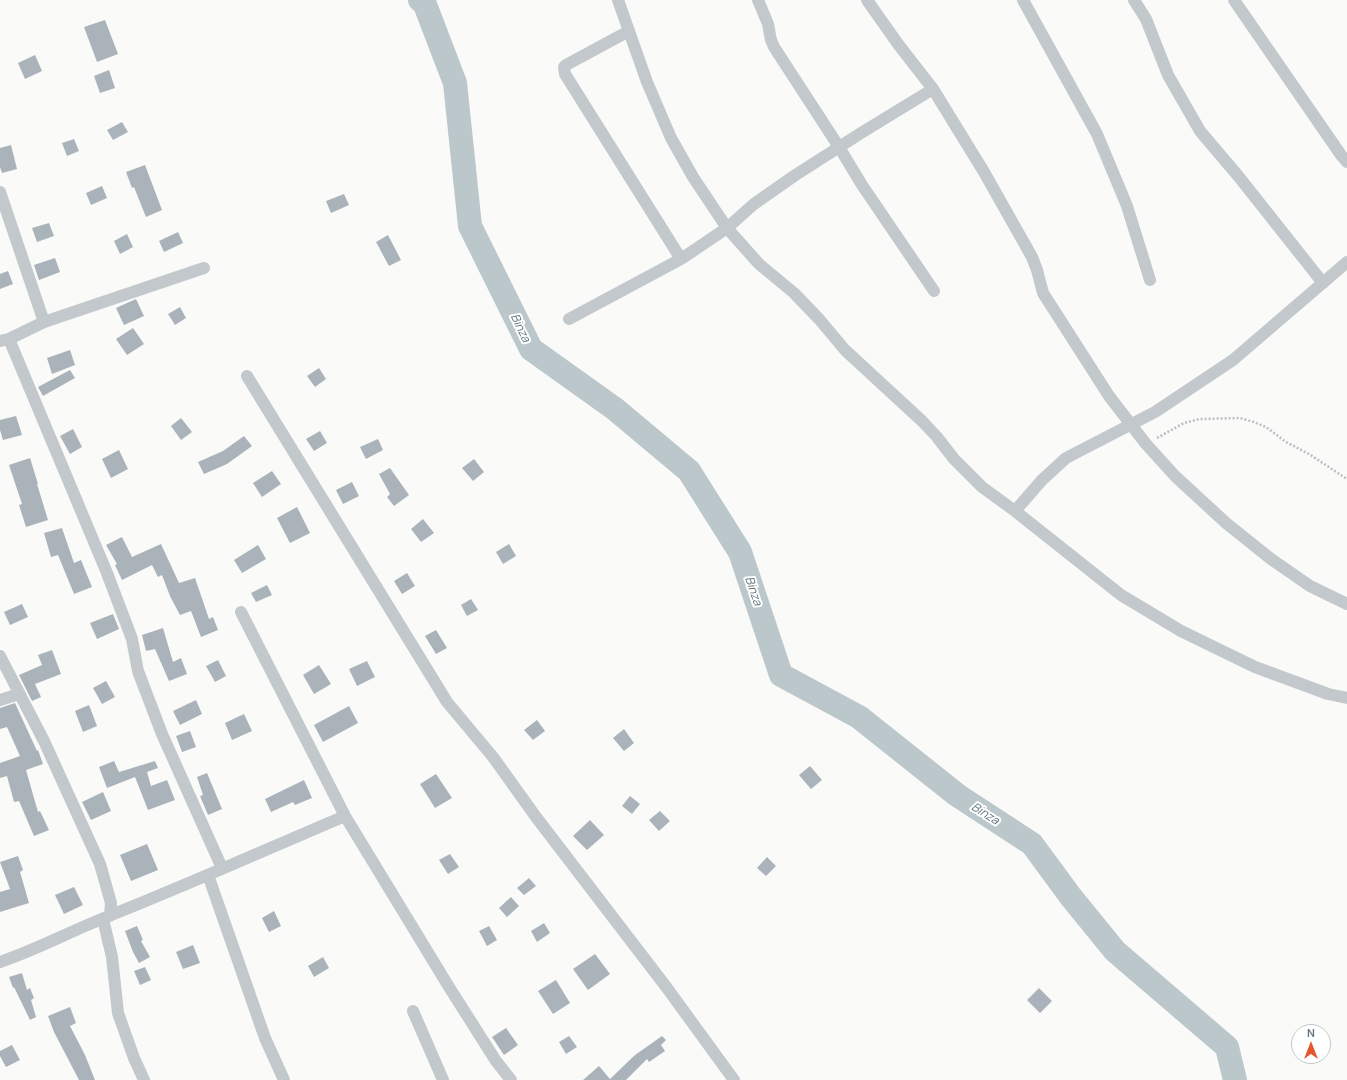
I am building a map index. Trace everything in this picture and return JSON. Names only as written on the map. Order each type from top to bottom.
[{"type":"street","points":[[618,0],[650,89],[671,138],[693,177],[727,228],[759,264],[794,293],[819,319],[845,350],[922,421],[960,465],[982,487],[1015,510],[1121,595],[1181,631],[1255,667],[1328,694],[1347,698]]},
{"type":"street","points":[[758,0],[768,24],[774,47],[862,185],[934,291]]},
{"type":"street","points":[[867,0],[898,44],[933,89],[984,172],[1032,257],[1043,293],[1109,396],[1146,444],[1175,476],[1226,523],[1271,559],[1310,586],[1347,604]]},
{"type":"street","points":[[1134,0],[1146,19],[1168,75],[1200,131],[1239,177],[1322,283]]},
{"type":"street","points":[[1234,0],[1347,162]]},
{"type":"street","points":[[1027,1],[1097,134],[1127,206],[1150,280]]},
{"type":"street","points":[[629,31],[566,65],[564,70],[681,259]]},
{"type":"street","points":[[569,319],[681,259],[727,228],[754,204],[794,176],[933,89]]},
{"type":"street","points":[[0,192],[44,322]]},
{"type":"street","points":[[1015,510],[1042,480],[1066,458],[1155,412],[1233,360],[1347,262]]},
{"type":"street","points":[[204,268],[44,322],[4,340],[107,573],[132,638],[138,671],[162,734],[222,868]]},
{"type":"street","points":[[247,376],[447,702],[493,757],[536,817],[667,988],[734,1080]]},
{"type":"street","points":[[241,612],[345,816],[449,987],[496,1061],[511,1080]]},
{"type":"street","points":[[0,656],[44,741],[100,864],[111,903],[106,917],[118,1013],[134,1058],[144,1080]]},
{"type":"street","points":[[0,700],[19,694]]},
{"type":"street","points":[[0,962],[22,955],[106,917],[345,816]]},
{"type":"street","points":[[208,875],[264,1038],[284,1080]]},
{"type":"street","points":[[413,1011],[443,1080]]},
{"type":"path","points":[[1146,444],[1184,423],[1200,419],[1240,418],[1266,427],[1286,442],[1309,454],[1347,479]]},
{"type":"building","points":[[105,20],[118,54],[97,62],[84,27]]},
{"type":"building","points":[[35,55],[42,71],[25,79],[18,63]]},
{"type":"building","points":[[109,70],[115,88],[100,93],[94,76]]},
{"type":"building","points":[[122,122],[128,132],[113,140],[107,130]]},
{"type":"building","points":[[74,139],[79,151],[67,156],[62,143]]},
{"type":"building","points":[[11,145],[17,169],[2,173],[0,167],[0,148]]},
{"type":"building","points":[[145,165],[162,210],[146,217],[134,187],[132,188],[126,172]]},
{"type":"building","points":[[102,186],[107,198],[91,205],[86,193]]},
{"type":"building","points":[[344,194],[349,205],[331,213],[326,201]]},
{"type":"building","points":[[49,223],[54,236],[37,242],[32,228]]},
{"type":"building","points":[[178,232],[183,243],[164,252],[159,241]]},
{"type":"building","points":[[127,234],[133,247],[120,254],[114,241]]},
{"type":"building","points":[[388,235],[401,260],[389,266],[376,242]]},
{"type":"building","points":[[55,258],[60,272],[39,280],[34,265]]},
{"type":"building","points":[[8,271],[13,284],[0,289],[0,274]]},
{"type":"building","points":[[136,299],[144,316],[124,325],[116,308]]},
{"type":"building","points":[[180,307],[186,318],[175,325],[168,314]]},
{"type":"building","points":[[133,328],[144,344],[127,355],[116,339]]},
{"type":"building","points":[[70,350],[75,365],[52,374],[47,358]]},
{"type":"building","points":[[319,368],[326,379],[315,387],[307,376]]},
{"type":"building","points":[[70,370],[75,378],[43,396],[38,387]]},
{"type":"building","points":[[16,416],[22,435],[3,440],[0,430],[0,420]]},
{"type":"building","points":[[181,418],[192,432],[181,440],[171,426]]},
{"type":"building","points":[[73,429],[82,447],[70,454],[60,436]]},
{"type":"building","points":[[320,431],[327,443],[314,451],[306,439]]},
{"type":"building","points":[[244,436],[252,446],[227,464],[204,474],[198,462],[223,451]]},
{"type":"building","points":[[378,439],[383,450],[366,459],[360,447]]},
{"type":"building","points":[[119,450],[128,469],[111,478],[102,459]]},
{"type":"building","points":[[30,458],[48,520],[26,527],[19,505],[22,504],[9,465]]},
{"type":"building","points":[[474,459],[484,472],[473,481],[462,468]]},
{"type":"building","points":[[390,468],[409,495],[394,506],[387,497],[390,494],[379,474]]},
{"type":"building","points":[[272,471],[281,484],[262,497],[253,483]]},
{"type":"building","points":[[352,482],[359,496],[343,504],[336,490]]},
{"type":"building","points":[[297,507],[310,533],[290,543],[277,518]]},
{"type":"building","points":[[423,519],[434,533],[421,542],[411,529]]},
{"type":"building","points":[[62,528],[74,563],[81,560],[92,587],[74,594],[58,555],[51,557],[44,533]]},
{"type":"building","points":[[122,537],[132,557],[161,544],[179,583],[195,578],[209,619],[213,617],[218,630],[201,637],[191,611],[180,615],[170,596],[162,575],[158,577],[152,565],[122,580],[115,565],[117,564],[106,545]]},
{"type":"building","points":[[509,544],[516,556],[503,564],[496,552]]},
{"type":"building","points":[[258,545],[266,559],[242,573],[234,560]]},
{"type":"building","points":[[407,573],[415,586],[402,594],[394,581]]},
{"type":"building","points":[[267,585],[272,595],[256,602],[251,593]]},
{"type":"building","points":[[471,599],[478,610],[467,616],[461,605]]},
{"type":"building","points":[[22,604],[28,617],[10,625],[4,612]]},
{"type":"building","points":[[113,614],[119,629],[97,639],[90,623]]},
{"type":"building","points":[[163,628],[173,662],[181,658],[187,674],[169,681],[155,649],[146,651],[142,635]]},
{"type":"building","points":[[436,630],[447,648],[436,654],[425,636]]},
{"type":"building","points":[[52,650],[61,674],[35,684],[41,697],[32,701],[19,675],[42,665],[38,655]]},
{"type":"building","points":[[218,660],[226,676],[215,682],[206,666]]},
{"type":"building","points":[[367,661],[375,677],[357,686],[349,669]]},
{"type":"building","points":[[319,665],[331,684],[314,694],[303,675]]},
{"type":"building","points":[[106,681],[115,697],[102,704],[93,688]]},
{"type":"building","points":[[196,700],[202,714],[180,725],[173,711]]},
{"type":"building","points":[[15,703],[37,751],[38,750],[43,764],[26,770],[38,812],[40,811],[49,830],[34,836],[19,801],[14,802],[7,776],[0,778],[0,763],[20,756],[7,727],[0,729],[0,708]]},
{"type":"building","points":[[89,705],[97,726],[83,732],[75,711]]},
{"type":"building","points":[[349,706],[358,723],[323,742],[314,725]]},
{"type":"building","points":[[244,714],[252,731],[232,740],[225,723]]},
{"type":"building","points":[[537,720],[545,731],[533,740],[524,730]]},
{"type":"building","points":[[624,729],[634,743],[624,751],[613,738]]},
{"type":"building","points":[[190,731],[196,747],[182,752],[176,736]]},
{"type":"building","points":[[114,761],[119,772],[155,761],[158,768],[147,772],[151,786],[167,780],[175,800],[148,810],[135,777],[107,788],[99,767]]},
{"type":"building","points":[[810,766],[822,780],[811,789],[799,775]]},
{"type":"building","points":[[207,773],[222,809],[208,815],[200,796],[203,795],[197,777]]},
{"type":"building","points":[[436,774],[452,798],[435,808],[420,784]]},
{"type":"building","points":[[304,780],[312,798],[295,805],[293,802],[271,812],[265,799]]},
{"type":"building","points":[[103,792],[111,811],[91,820],[82,802]]},
{"type":"building","points":[[630,796],[640,804],[632,814],[622,806]]},
{"type":"building","points":[[660,811],[670,821],[659,831],[649,820]]},
{"type":"building","points":[[590,820],[604,835],[587,850],[573,836]]},
{"type":"building","points":[[147,844],[158,870],[131,881],[120,855]]},
{"type":"building","points":[[450,854],[459,867],[448,874],[439,860]]},
{"type":"building","points":[[18,856],[23,870],[20,872],[29,903],[0,912],[0,892],[10,889],[0,862]]},
{"type":"building","points":[[767,857],[776,866],[766,876],[757,868]]},
{"type":"building","points":[[529,878],[536,886],[524,895],[517,888]]},
{"type":"building","points":[[74,887],[83,905],[64,914],[55,895]]},
{"type":"building","points":[[511,897],[519,906],[507,917],[499,908]]},
{"type":"building","points":[[274,911],[281,926],[269,932],[262,918]]},
{"type":"building","points":[[544,923],[550,933],[537,942],[531,931]]},
{"type":"building","points":[[137,926],[143,940],[141,941],[150,957],[139,963],[125,931]]},
{"type":"building","points":[[489,926],[497,940],[487,946],[479,931]]},
{"type":"building","points":[[193,945],[200,963],[183,969],[176,952]]},
{"type":"building","points":[[595,954],[610,974],[588,990],[573,969]]},
{"type":"building","points":[[323,957],[329,968],[314,977],[308,966]]},
{"type":"building","points":[[145,967],[151,980],[140,985],[134,971]]},
{"type":"building","points":[[22,973],[27,990],[30,988],[34,998],[31,1000],[36,1017],[30,1020],[14,987],[13,988],[9,977]]},
{"type":"building","points":[[556,980],[570,1003],[553,1014],[538,991]]},
{"type":"building","points":[[1039,988],[1052,1001],[1040,1013],[1027,1000]]},
{"type":"building","points":[[70,1007],[76,1023],[70,1026],[85,1055],[95,1080],[79,1080],[54,1032],[48,1016]]},
{"type":"building","points":[[506,1028],[518,1045],[504,1055],[492,1037]]},
{"type":"building","points":[[569,1036],[577,1047],[566,1054],[559,1042]]},
{"type":"building","points":[[662,1036],[666,1040],[661,1045],[665,1051],[649,1062],[647,1059],[626,1080],[583,1080],[599,1066],[610,1079],[635,1055]]},
{"type":"building","points":[[12,1045],[20,1060],[6,1067],[0,1056],[0,1051]]},
{"type":"waterway","name":"Binza","points":[[420,0],[424,2],[455,83],[470,226],[531,349],[615,409],[689,471],[740,552],[781,675],[859,717],[957,795],[1032,844],[1071,897],[1115,951],[1227,1047],[1235,1080]]}]
